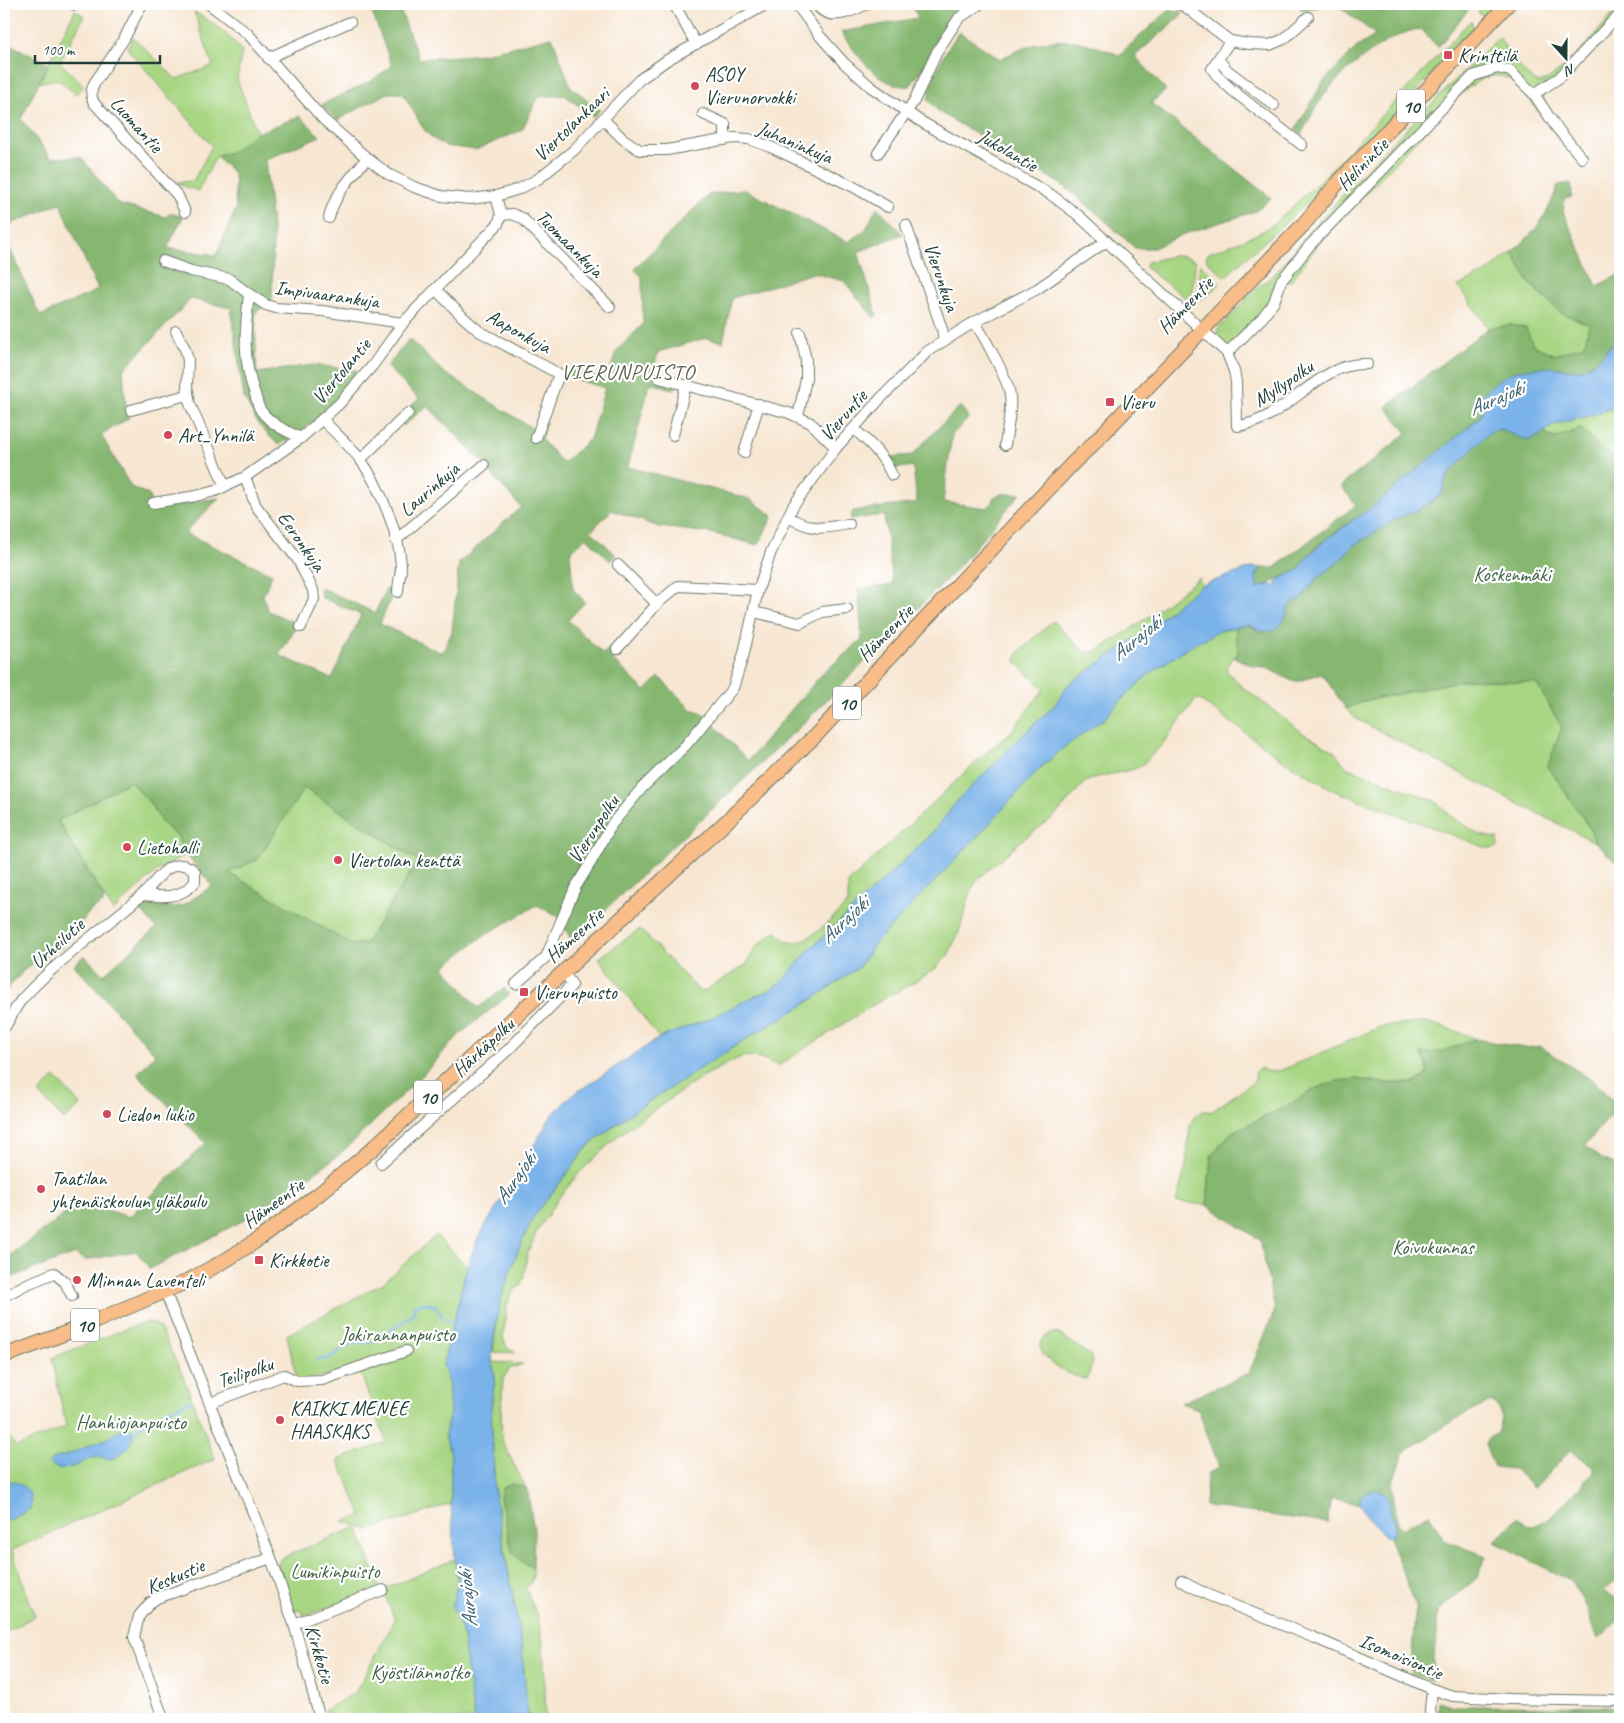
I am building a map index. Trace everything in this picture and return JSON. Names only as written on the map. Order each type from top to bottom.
[{"type":"highway","name":"Hämeentie","points":[[4,1356],[82,1327],[186,1282],[226,1260],[259,1239],[319,1194],[371,1150],[726,822],[816,735],[1093,444],[1198,326],[1303,225],[1336,186],[1508,4]]},
{"type":"street","name":"Luomantie","points":[[142,4],[124,39],[91,89],[91,96],[94,103],[178,196],[185,212]]},
{"type":"street","name":"Viertolankaari","points":[[209,4],[248,34],[337,133],[388,174],[414,187],[442,196],[469,200],[496,196],[519,189],[538,179],[568,155],[604,120],[639,80],[667,60],[767,4]]},
{"type":"street","points":[[674,4],[696,44]]},
{"type":"street","name":"Jukolantie","points":[[796,4],[820,36],[844,63],[871,87],[907,112],[1050,194],[1078,215],[1198,326]]},
{"type":"street","points":[[816,4],[817,7],[829,15],[835,15],[852,11],[867,4]]},
{"type":"street","points":[[878,153],[914,102],[937,52],[959,18],[980,4]]},
{"type":"street","points":[[1178,4],[1184,6],[1230,41],[1270,45],[1284,39],[1308,17]]},
{"type":"street","points":[[1534,94],[1559,78],[1615,19],[1620,21]]},
{"type":"street","points":[[268,58],[350,22]]},
{"type":"street","points":[[1230,41],[1212,69],[1218,77],[1302,145]]},
{"type":"street","points":[[1218,59],[1226,70],[1274,105]]},
{"type":"street","name":"Helinintie","points":[[1227,352],[1262,318],[1274,302],[1281,281],[1310,245],[1473,76],[1498,68],[1510,71],[1534,94],[1556,127],[1582,158]]},
{"type":"street","points":[[704,114],[725,124],[725,140]]},
{"type":"street","name":"Juhaninkuja","points":[[604,120],[623,139],[640,150],[667,150],[725,140],[749,139],[774,148],[888,207]]},
{"type":"street","points":[[329,218],[332,206],[339,192],[367,158]]},
{"type":"street","points":[[496,196],[501,215]]},
{"type":"street","name":"Tuomaankuja","points":[[501,215],[512,214],[522,218],[610,307]]},
{"type":"street","name":"Viertolantie","points":[[153,503],[196,496],[245,477],[301,438],[323,420],[357,384],[403,323],[498,224],[501,215]]},
{"type":"street","name":"Vierunkuja","points":[[906,225],[942,329],[944,340]]},
{"type":"street","name":"Vieruntie","points":[[718,704],[733,688],[754,612],[758,590],[771,552],[794,506],[836,448],[920,358],[944,340],[1037,289],[1107,241]]},
{"type":"street","name":"Impivaarankuja","points":[[163,262],[191,272],[229,279],[266,305],[276,308],[322,311],[403,323]]},
{"type":"street","name":"Aaponkuja","points":[[435,289],[479,331],[559,374],[536,438]]},
{"type":"street","points":[[249,294],[244,333],[246,360],[251,384],[261,411],[277,426],[301,438]]},
{"type":"street","points":[[975,322],[1004,377],[1010,394],[1010,418],[1005,445]]},
{"type":"street","points":[[1198,326],[1227,352]]},
{"type":"street","points":[[176,331],[188,360],[187,395],[225,486]]},
{"type":"street","points":[[798,417],[806,379],[806,360],[800,332]]},
{"type":"street","name":"Myllypolku","points":[[1227,352],[1236,382],[1237,426],[1250,424],[1266,418],[1334,370],[1348,365],[1367,364]]},
{"type":"street","points":[[659,378],[759,404],[798,417],[811,423],[836,448]]},
{"type":"street","points":[[674,435],[686,385]]},
{"type":"street","points":[[132,410],[187,395]]},
{"type":"street","points":[[744,454],[759,404]]},
{"type":"street","points":[[360,460],[408,413]]},
{"type":"street","points":[[323,420],[360,460],[372,477],[385,506],[396,540],[401,569],[398,592]]},
{"type":"street","points":[[854,429],[876,448],[892,475]]},
{"type":"street","name":"Laurinkuja","points":[[396,540],[484,465]]},
{"type":"street","name":"Eeronkuja","points":[[245,477],[256,506],[298,560],[313,590],[314,599],[301,627]]},
{"type":"street","points":[[788,517],[806,526],[817,528],[849,524]]},
{"type":"street","points":[[618,565],[657,604]]},
{"type":"street","points":[[616,649],[657,604],[678,586],[758,590]]},
{"type":"street","points":[[754,612],[800,623],[822,612],[847,609]]},
{"type":"street","name":"Vierunpolku","points":[[516,984],[546,956],[575,888],[592,862],[612,824],[642,788],[686,745],[718,704]]},
{"type":"street","name":"Urheilutie","points":[[4,1028],[21,1001],[46,975],[92,935],[143,895],[171,867],[190,866],[195,872],[195,882],[178,894],[170,897],[143,895]]},
{"type":"street","name":"Härkäpolku","points":[[381,1163],[508,1050],[572,985],[563,972]]},
{"type":"street","points":[[4,1296],[54,1273],[65,1282],[72,1296]]},
{"type":"street","name":"Kirkkotie","points":[[165,1291],[271,1558],[294,1624],[319,1719]]},
{"type":"street","name":"Teilipolku","points":[[210,1403],[284,1375],[297,1380],[322,1380],[406,1351]]},
{"type":"street","name":"Keskustie","points":[[162,1715],[134,1637],[136,1623],[144,1609],[158,1598],[271,1558]]},
{"type":"street","name":"Isomoisiontie","points":[[1181,1581],[1208,1595],[1315,1638],[1432,1689],[1453,1696],[1620,1700]]},
{"type":"street","points":[[294,1624],[383,1590]]},
{"type":"street","points":[[1432,1689],[1430,1711],[1432,1719]]},
{"type":"green space","points":[[369,4],[400,4],[401,12],[419,59],[484,54],[552,37],[571,87],[600,110],[593,117],[565,95],[538,97],[522,130],[476,150],[446,146],[432,138],[423,128],[403,93],[388,93],[337,120],[321,105],[371,81],[392,66]]},
{"type":"green space","points":[[911,4],[968,4],[942,32],[919,74],[910,86],[889,82],[879,76],[862,60],[841,32],[918,18]]},
{"type":"green space","points":[[1289,4],[1330,4],[1303,11],[1299,6]]},
{"type":"green space","points":[[1336,4],[1473,4],[1438,47],[1421,29],[1409,31],[1396,37],[1367,55],[1340,77],[1330,88],[1316,107],[1301,134],[1295,130],[1323,82],[1357,47],[1376,35]]},
{"type":"green space","points":[[1483,4],[1498,4],[1484,16],[1479,13],[1478,9]]},
{"type":"green space","points":[[1170,9],[1184,13],[1135,56],[1166,90],[1151,103],[1271,198],[1256,211],[1184,234],[1154,248],[1135,248],[1064,186],[939,112],[928,100],[932,81],[939,64],[959,32],[1000,59],[1036,44],[1064,40],[1085,43],[1119,55]]},
{"type":"green space","points":[[75,10],[84,16],[60,62],[84,86],[76,94],[57,79],[39,83]]},
{"type":"green space","points":[[194,12],[209,20],[242,51],[237,79],[257,133],[233,151],[216,157],[198,191],[177,182],[193,181],[212,146],[127,48],[133,37],[176,79],[213,66]]},
{"type":"green space","points":[[1614,13],[1620,15],[1620,27],[1617,27],[1563,81],[1543,97],[1548,108],[1580,153],[1574,157],[1515,82],[1497,76],[1489,77],[1473,84],[1451,103],[1320,242],[1291,281],[1281,281],[1262,318],[1227,353],[1215,341],[1218,329],[1256,289],[1277,272],[1315,225],[1381,154],[1499,37],[1522,70],[1540,83],[1570,61]]},
{"type":"green space","points":[[1471,20],[1473,29],[1453,46],[1433,73],[1334,179],[1225,277],[1207,261],[1206,257],[1209,253],[1250,237],[1274,224],[1330,171]]},
{"type":"green space","points":[[4,41],[48,64],[21,119],[51,158],[81,157],[118,204],[166,217],[170,213],[183,217],[167,248],[216,255],[236,209],[234,173],[216,157],[233,151],[257,133],[300,116],[320,136],[265,160],[273,236],[272,300],[255,313],[257,373],[313,365],[357,370],[353,380],[324,413],[288,440],[278,445],[258,424],[244,398],[231,308],[191,299],[123,370],[126,407],[129,418],[101,435],[131,487],[149,495],[152,508],[219,498],[185,533],[272,574],[263,596],[268,611],[298,624],[279,655],[332,679],[361,615],[321,597],[320,587],[375,613],[386,589],[394,591],[380,624],[442,653],[452,632],[459,563],[521,507],[482,461],[427,406],[403,426],[396,419],[419,399],[387,367],[409,339],[443,372],[535,430],[546,421],[541,439],[563,463],[590,439],[605,388],[569,377],[561,382],[564,368],[607,380],[616,352],[643,324],[642,277],[634,269],[708,195],[743,189],[848,242],[866,229],[877,207],[903,234],[858,252],[877,315],[874,318],[844,281],[813,273],[732,298],[723,342],[706,338],[658,352],[652,376],[677,383],[676,390],[650,383],[628,467],[750,499],[773,516],[758,545],[711,533],[659,527],[612,510],[591,531],[616,555],[610,561],[586,537],[570,553],[573,589],[585,602],[568,620],[603,654],[609,648],[617,655],[613,660],[645,691],[659,677],[691,709],[703,713],[748,761],[821,675],[862,639],[858,589],[893,585],[884,515],[850,519],[853,511],[917,503],[913,466],[892,469],[891,457],[912,455],[960,406],[969,418],[952,435],[943,502],[987,508],[992,503],[993,498],[1001,494],[1020,494],[954,572],[807,720],[572,941],[558,916],[537,905],[483,936],[444,967],[478,1008],[505,988],[509,995],[461,1033],[421,1077],[339,1155],[240,1222],[150,1269],[136,1251],[85,1260],[75,1254],[4,1280],[4,1260],[81,1202],[129,1217],[206,1143],[137,1074],[155,1054],[74,965],[84,955],[103,975],[156,928],[139,908],[150,905],[173,907],[184,905],[212,886],[181,848],[178,836],[162,823],[149,802],[130,781],[58,821],[104,899],[103,903],[91,910],[62,948],[42,957],[24,970],[4,993],[4,235],[40,316],[98,290],[60,203],[4,227],[4,86],[11,76],[4,71]],"holes":[[[304,788],[418,861],[366,943],[352,945],[229,873],[258,859]]]},
{"type":"green space","points":[[1571,183],[1572,197],[1565,199],[1563,212],[1597,286],[1620,274],[1620,335],[1596,362],[1577,372],[1553,368],[1513,372],[1485,405],[1479,418],[1413,474],[1373,507],[1322,542],[1306,559],[1300,569],[1257,589],[1256,575],[1261,568],[1274,568],[1356,505],[1341,486],[1407,433],[1386,407],[1488,328],[1511,325],[1526,328],[1533,345],[1555,355],[1585,345],[1589,324],[1561,313],[1530,284],[1512,252],[1540,222],[1550,205],[1558,185]]},
{"type":"green space","points":[[1512,252],[1530,284],[1561,313],[1589,324],[1585,345],[1555,355],[1533,345],[1511,325],[1488,328],[1458,286],[1487,272]]},
{"type":"green space","points":[[1171,256],[1183,256],[1196,261],[1189,297],[1186,298],[1146,268],[1148,262]]},
{"type":"green space","points":[[1201,264],[1220,283],[1203,298],[1195,299],[1198,290]]},
{"type":"green space","points":[[1620,405],[1620,456],[1614,456],[1603,451],[1581,429],[1555,438],[1548,436],[1545,431],[1561,422]]},
{"type":"green space","name":"Koskenmäki","points":[[1501,429],[1523,438],[1534,437],[1545,431],[1548,436],[1555,438],[1581,429],[1603,451],[1614,456],[1620,456],[1620,862],[1614,860],[1595,842],[1589,827],[1548,766],[1562,727],[1536,683],[1470,679],[1364,701],[1346,709],[1323,675],[1318,674],[1300,681],[1292,681],[1265,667],[1254,666],[1235,658],[1238,652],[1235,627],[1250,625],[1260,632],[1272,631],[1283,622],[1286,611],[1294,601],[1305,593],[1318,578],[1338,562],[1354,545],[1398,518],[1418,510],[1442,495],[1445,482],[1452,470],[1490,432]]},
{"type":"green space","points":[[1199,578],[1202,585],[1193,593],[1138,636],[1068,685],[1054,706],[960,798],[929,837],[808,951],[773,989],[711,1018],[659,1038],[599,958],[640,929],[701,993],[746,965],[756,947],[775,931],[787,941],[795,942],[811,936],[820,930],[848,903],[848,883],[988,751],[1011,732],[1044,689],[1018,664],[1016,661],[1018,653],[1053,621],[1085,653],[1097,651],[1140,623]]},
{"type":"green space","points":[[1235,627],[1238,652],[1227,666],[1227,671],[1241,686],[1303,733],[1335,752],[1346,767],[1435,801],[1452,817],[1480,835],[1498,839],[1498,847],[1490,849],[1484,847],[1335,791],[1286,762],[1196,699],[1161,746],[1140,767],[1097,777],[1085,782],[1054,817],[1022,840],[977,880],[971,891],[959,932],[948,955],[935,969],[876,1003],[778,1066],[761,1058],[743,1056],[700,1078],[620,1134],[580,1172],[558,1199],[537,1231],[527,1255],[524,1276],[520,1286],[510,1296],[507,1307],[503,1337],[507,1348],[517,1353],[493,1352],[499,1305],[512,1265],[532,1219],[588,1146],[628,1115],[676,1083],[802,1006],[858,968],[876,942],[1040,768],[1062,749],[1105,718],[1149,674],[1192,645],[1220,631]]},
{"type":"green space","points":[[1470,679],[1536,683],[1562,728],[1548,766],[1589,827],[1595,842],[1355,718],[1346,709],[1364,701]]},
{"type":"green space","points":[[130,781],[149,802],[162,823],[178,837],[181,848],[187,854],[157,871],[113,911],[58,821]]},
{"type":"green space","name":"Viertolan kenttä","points":[[304,788],[418,861],[366,943],[352,945],[229,873]]},
{"type":"green space","points":[[1426,1022],[1475,1039],[1441,1052],[1421,1053],[1427,1065],[1427,1074],[1415,1083],[1383,1083],[1357,1079],[1316,1088],[1289,1105],[1231,1133],[1211,1156],[1207,1205],[1176,1202],[1186,1166],[1190,1125],[1198,1114],[1204,1111],[1211,1112],[1255,1081],[1255,1073],[1260,1068],[1269,1072],[1282,1070],[1380,1027]]},
{"type":"green space","name":"Koivukunnas","points":[[1475,1039],[1525,1048],[1539,1046],[1595,1082],[1618,1107],[1585,1146],[1602,1159],[1620,1166],[1620,1576],[1604,1592],[1620,1602],[1620,1620],[1598,1639],[1584,1601],[1570,1581],[1495,1542],[1518,1517],[1529,1526],[1538,1524],[1546,1519],[1582,1485],[1594,1471],[1594,1467],[1570,1450],[1547,1476],[1533,1488],[1514,1469],[1494,1467],[1485,1444],[1489,1438],[1498,1433],[1502,1417],[1495,1403],[1491,1402],[1461,1416],[1403,1453],[1392,1485],[1398,1524],[1402,1529],[1429,1514],[1444,1540],[1486,1556],[1477,1578],[1438,1611],[1432,1680],[1410,1674],[1416,1606],[1389,1537],[1396,1522],[1390,1510],[1387,1494],[1360,1498],[1360,1504],[1331,1498],[1327,1523],[1205,1506],[1207,1474],[1219,1467],[1198,1409],[1181,1403],[1249,1373],[1275,1310],[1260,1240],[1207,1205],[1211,1156],[1231,1133],[1289,1105],[1316,1088],[1337,1081],[1357,1079],[1383,1083],[1415,1083],[1427,1074],[1427,1065],[1421,1053],[1441,1052]]},
{"type":"green space","points":[[55,1077],[81,1105],[64,1120],[39,1093]]},
{"type":"green space","name":"Jokirannanpuisto","points":[[436,1235],[467,1266],[443,1365],[448,1380],[450,1413],[445,1435],[451,1457],[451,1504],[369,1530],[343,1521],[362,1516],[338,1460],[386,1442],[359,1369],[297,1381],[287,1335],[383,1283]]},
{"type":"green space","name":"Hanhiojanpuisto","points":[[149,1322],[156,1324],[161,1330],[183,1376],[215,1459],[12,1550],[35,1616],[4,1633],[4,1429],[16,1447],[66,1427],[52,1358],[128,1328]]},
{"type":"green space","points":[[1053,1333],[1059,1334],[1090,1355],[1093,1362],[1087,1379],[1069,1373],[1049,1360],[1043,1353],[1040,1346],[1043,1339]]},
{"type":"green space","points":[[492,1362],[523,1364],[509,1369],[503,1379],[501,1418],[502,1441],[526,1488],[512,1484],[500,1497],[505,1520],[522,1562],[533,1567],[531,1581],[525,1587],[538,1618],[543,1644],[546,1719],[528,1719],[522,1647],[495,1497],[491,1407],[495,1378]]},
{"type":"green space","points":[[512,1484],[526,1488],[528,1493],[534,1531],[533,1567],[522,1562],[512,1552],[500,1497],[502,1488]]},
{"type":"green space","name":"Lumikinpuisto","points":[[355,1528],[359,1530],[380,1589],[304,1616],[300,1610],[294,1611],[278,1564],[281,1558]]},
{"type":"green space","name":"Kyöstilännotko","points":[[455,1559],[458,1581],[456,1617],[462,1631],[474,1719],[327,1719],[325,1710],[355,1693],[395,1620],[383,1590]]},
{"type":"green space","points":[[1438,1701],[1455,1706],[1620,1707],[1620,1719],[1438,1719]]},
{"type":"water","name":"Aurajoki","points":[[1620,335],[1620,405],[1592,415],[1553,425],[1539,436],[1529,440],[1501,429],[1490,432],[1452,470],[1445,482],[1442,494],[1418,510],[1398,518],[1354,545],[1338,562],[1318,578],[1302,599],[1292,603],[1282,623],[1274,630],[1266,632],[1250,625],[1220,631],[1192,645],[1149,674],[1105,718],[1062,749],[1040,768],[876,942],[858,968],[802,1006],[749,1037],[628,1115],[588,1146],[532,1219],[512,1265],[499,1305],[493,1343],[492,1362],[495,1378],[491,1407],[495,1497],[522,1647],[528,1719],[474,1719],[462,1631],[452,1605],[458,1581],[451,1504],[451,1457],[445,1435],[450,1413],[448,1380],[443,1365],[467,1266],[477,1240],[552,1115],[571,1096],[659,1038],[711,1018],[773,989],[808,951],[929,837],[960,798],[1054,706],[1068,685],[1138,636],[1202,585],[1254,567],[1261,568],[1256,575],[1257,588],[1270,584],[1277,587],[1277,580],[1300,569],[1305,559],[1324,541],[1372,507],[1479,418],[1485,405],[1481,397],[1498,380],[1526,369],[1562,368],[1577,371],[1596,362]]},
{"type":"water","points":[[129,1426],[133,1437],[131,1443],[115,1457],[109,1459],[97,1457],[73,1467],[61,1469],[49,1463],[53,1459],[110,1437]]},
{"type":"water","points":[[11,1481],[28,1490],[31,1498],[30,1509],[10,1520],[4,1520],[4,1483]]},
{"type":"water","points":[[1377,1490],[1387,1494],[1395,1524],[1391,1536],[1385,1536],[1374,1524],[1360,1502],[1361,1496],[1366,1492]]},
{"type":"waterway","points":[[316,1360],[327,1359],[350,1344],[376,1341],[414,1314],[414,1305],[426,1303],[436,1306],[442,1317],[456,1325]]},
{"type":"waterway","points":[[134,1433],[147,1420],[192,1400]]},
{"type":"place","name":"Krinttilä","points":[[1448,55]]},
{"type":"place","name":"ASOY Vierunorvokki","points":[[695,86]]},
{"type":"place","name":"Vieru","points":[[1110,402]]},
{"type":"place","name":"Art_Ynnilä","points":[[168,435]]},
{"type":"place","name":"Lietohalli","points":[[127,847]]},
{"type":"place","name":"Viertolan kenttä","points":[[338,860]]},
{"type":"place","name":"Vierunpuisto","points":[[524,992]]},
{"type":"place","name":"Liedon lukio","points":[[107,1114]]},
{"type":"place","name":"Taatilan yhtenäiskoulun yläkoulu","points":[[41,1189]]},
{"type":"place","name":"Kirkkotie","points":[[259,1260]]},
{"type":"place","name":"Minnan Laventeli","points":[[77,1280]]},
{"type":"place","name":"KAIKKI MENEE HAASKAKS","points":[[280,1420]]},
{"type":"district","name":"VIERUNPUISTO","points":[[628,372]]}]
